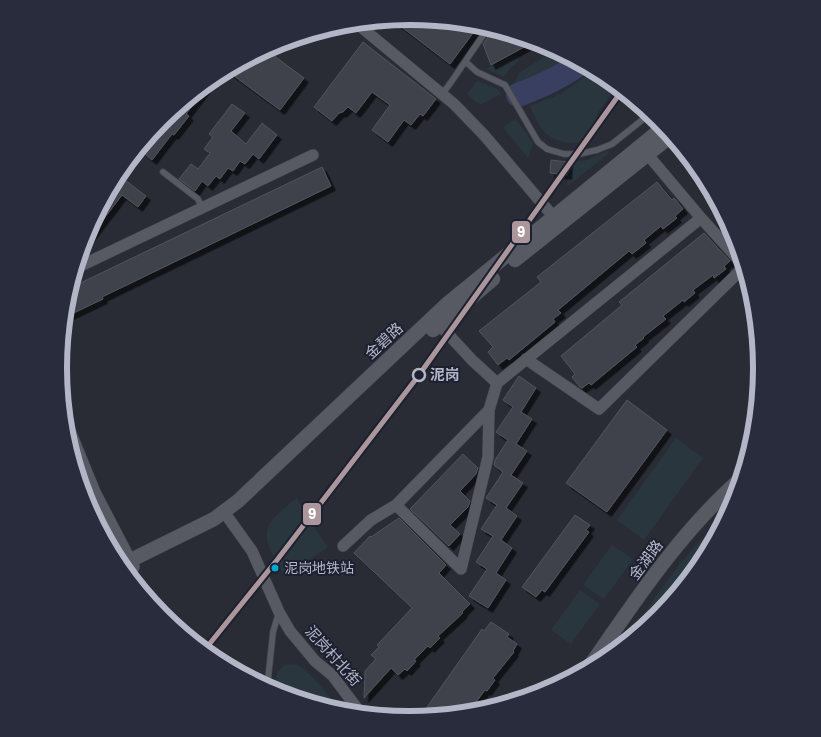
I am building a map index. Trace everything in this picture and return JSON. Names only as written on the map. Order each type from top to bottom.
[{"type":"street","points":[[363,29],[442,93],[484,134],[556,221]]},
{"type":"street","name":"金碧路","points":[[129,565],[214,519],[227,515],[250,489],[436,321],[644,150],[659,132]]},
{"type":"street","name":"金碧路","points":[[644,150],[665,138]]},
{"type":"street","points":[[644,150],[735,256]]},
{"type":"street","points":[[83,265],[312,155]]},
{"type":"street","points":[[396,505],[461,569],[488,458],[489,410],[497,383],[701,218]]},
{"type":"street","points":[[526,359],[599,409],[740,274]]},
{"type":"street","points":[[436,321],[472,360],[497,383]]},
{"type":"street","points":[[343,546],[372,520],[396,505],[489,410]]},
{"type":"street","points":[[77,447],[122,554]]},
{"type":"street","name":"金湖路","points":[[595,657],[697,521],[733,486]]},
{"type":"street","name":"泥岗村北街","points":[[227,515],[255,556],[279,612],[301,646],[315,661],[332,674],[357,707]]},
{"type":"street","points":[[610,636],[618,642]]},
{"type":"lane","points":[[442,93],[466,62],[470,52],[484,33]]},
{"type":"lane","points":[[466,62],[477,72],[505,85],[538,142],[547,150],[564,154],[579,154],[598,150],[612,144],[645,118]]},
{"type":"lane","points":[[163,172],[198,199],[202,208]]},
{"type":"lane","points":[[267,681],[273,632],[279,612]]},
{"type":"shaded area","points":[[516,54],[519,61],[510,68],[504,77],[486,69]]},
{"type":"shaded area","points":[[549,54],[565,61],[517,88],[515,83],[519,73]]},
{"type":"shaded area","points":[[588,75],[612,90],[597,114],[595,134],[586,143],[556,140],[544,132],[539,125],[530,106],[560,94]]},
{"type":"shaded area","points":[[477,81],[498,89],[501,94],[479,105],[467,94]]},
{"type":"shaded area","points":[[516,119],[533,143],[528,158],[503,127]]},
{"type":"shaded area","points":[[608,151],[608,154],[567,185],[570,161],[586,160]]},
{"type":"shaded area","points":[[676,438],[703,458],[644,540],[617,520]]},
{"type":"shaded area","points":[[297,498],[328,547],[297,568],[284,574],[270,549],[267,532],[275,516]]},
{"type":"shaded area","points":[[718,522],[683,578],[637,627],[668,580]]},
{"type":"shaded area","points":[[612,545],[633,559],[604,599],[583,585]]},
{"type":"shaded area","points":[[580,590],[600,604],[571,644],[551,630]]},
{"type":"shaded area","points":[[285,664],[297,665],[315,680],[334,703],[300,694],[275,684],[277,673]]},
{"type":"building","points":[[400,25],[433,26],[474,31],[450,64]]},
{"type":"building","points":[[489,35],[527,45],[491,65],[483,44]]},
{"type":"building","points":[[363,42],[436,99],[423,116],[420,114],[411,125],[404,120],[388,142],[372,130],[390,105],[372,92],[356,113],[348,107],[332,121],[314,107]]},
{"type":"building","points":[[272,54],[304,78],[280,110],[233,75]]},
{"type":"building","points":[[198,99],[186,114],[189,116],[152,160],[143,153],[184,110]]},
{"type":"building","points":[[232,104],[245,113],[231,131],[246,144],[262,123],[277,135],[259,159],[253,154],[245,164],[240,161],[233,171],[228,168],[220,179],[216,176],[208,186],[202,181],[195,191],[179,179],[191,164],[198,169],[210,153],[204,149],[213,137],[209,134]]},
{"type":"building","points":[[551,160],[568,162],[567,175],[550,173]]},
{"type":"building","points":[[322,167],[331,186],[102,297],[103,299],[72,314],[78,284]]},
{"type":"building","points":[[124,179],[146,196],[138,207],[122,195],[98,227]]},
{"type":"building","points":[[657,182],[672,200],[674,198],[683,209],[675,216],[677,218],[663,229],[661,226],[644,240],[646,243],[632,254],[629,251],[558,310],[561,313],[553,319],[555,322],[509,360],[507,358],[498,365],[488,352],[493,347],[479,331],[541,282],[537,277]]},
{"type":"building","points":[[704,233],[730,261],[724,266],[726,269],[714,278],[713,275],[693,290],[695,293],[663,316],[666,319],[643,337],[635,345],[637,347],[591,385],[589,383],[582,388],[580,387],[572,377],[575,374],[561,356],[622,305],[619,302]]},
{"type":"building","points":[[519,376],[536,388],[521,412],[532,419],[516,444],[527,451],[511,475],[523,483],[506,508],[517,516],[501,540],[512,548],[496,573],[506,580],[488,608],[469,596],[487,569],[476,562],[493,536],[481,529],[497,505],[486,498],[503,472],[494,465],[495,460],[508,440],[496,432],[513,407],[503,400]]},
{"type":"building","points":[[627,400],[667,430],[607,512],[566,483]]},
{"type":"building","points":[[463,454],[478,468],[476,474],[460,491],[470,501],[468,507],[450,525],[460,534],[449,546],[410,509]]},
{"type":"building","points":[[575,515],[590,525],[586,530],[589,532],[545,592],[542,590],[536,597],[522,587]]},
{"type":"building","points":[[399,518],[446,565],[439,573],[470,604],[438,636],[440,638],[430,648],[428,646],[414,660],[416,661],[407,671],[405,669],[398,675],[391,668],[364,698],[365,671],[376,659],[371,655],[379,647],[377,645],[412,608],[354,553],[370,536]]},
{"type":"building","points":[[491,622],[509,634],[507,637],[517,644],[514,652],[493,678],[495,680],[487,691],[485,690],[473,706],[424,711],[482,629],[484,631]]},
{"type":"waterway","points":[[518,95],[551,81],[575,67]]},
{"type":"transit line","name":"9","points":[[208,646],[277,560],[419,375],[619,95]]},
{"type":"place","name":"泥岗","points":[[419,375]]},
{"type":"place","name":"泥岗地铁站","points":[[275,568]]}]
